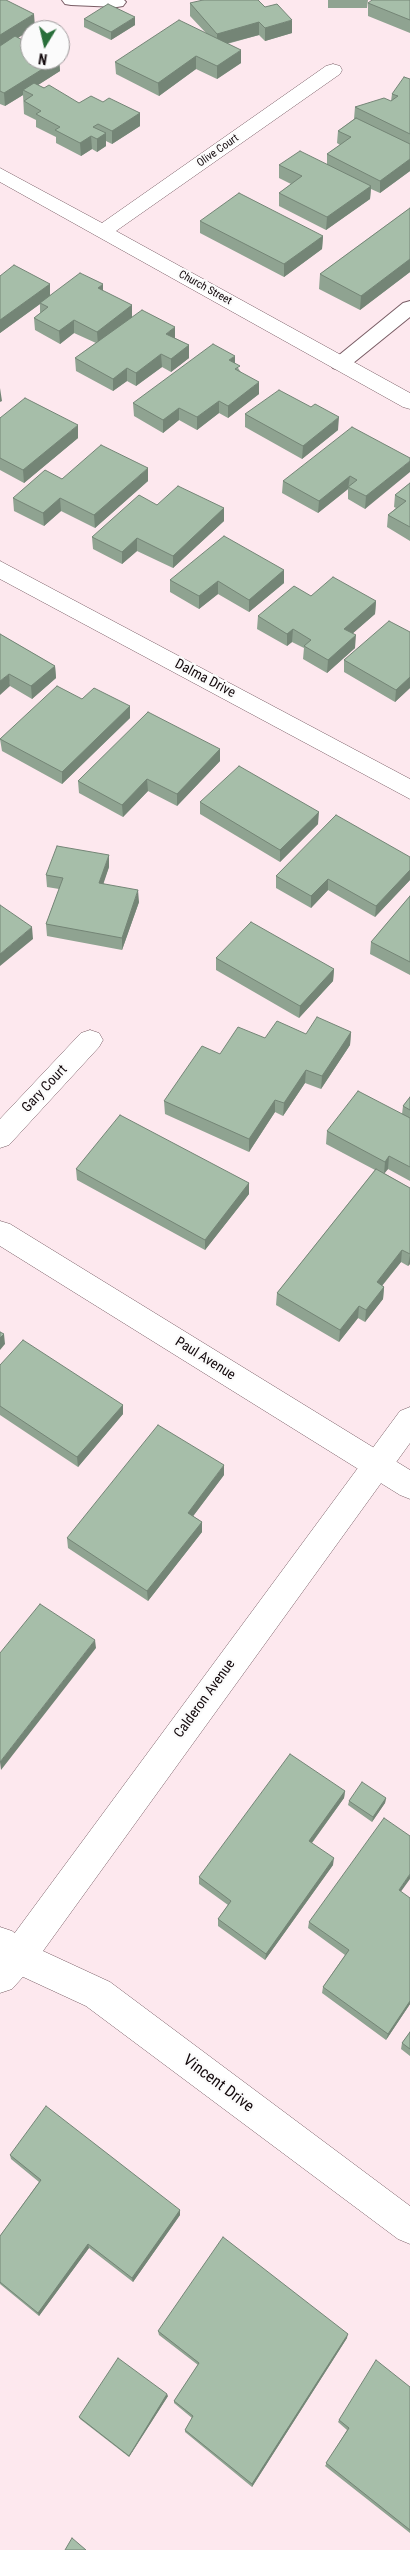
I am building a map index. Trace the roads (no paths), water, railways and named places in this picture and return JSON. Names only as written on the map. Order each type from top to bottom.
[{"type":"street","name":"Olive Court","points":[[103,231],[333,70]]},
{"type":"street","name":"Church Street","points":[[0,174],[410,402]]},
{"type":"street","name":"Dalma Drive","points":[[0,569],[410,790]]},
{"type":"street","name":"Gary Court","points":[[0,1137],[90,1040]]},
{"type":"street","name":"Paul Avenue","points":[[0,1232],[410,1486]]},
{"type":"street","name":"Calderon Avenue","points":[[6,1959],[410,1420]]},
{"type":"street","name":"Vincent Drive","points":[[6,1959],[98,1994],[410,2227]]},
{"type":"lane","points":[[71,0],[117,2]]},
{"type":"lane","points":[[340,364],[410,307]]}]
